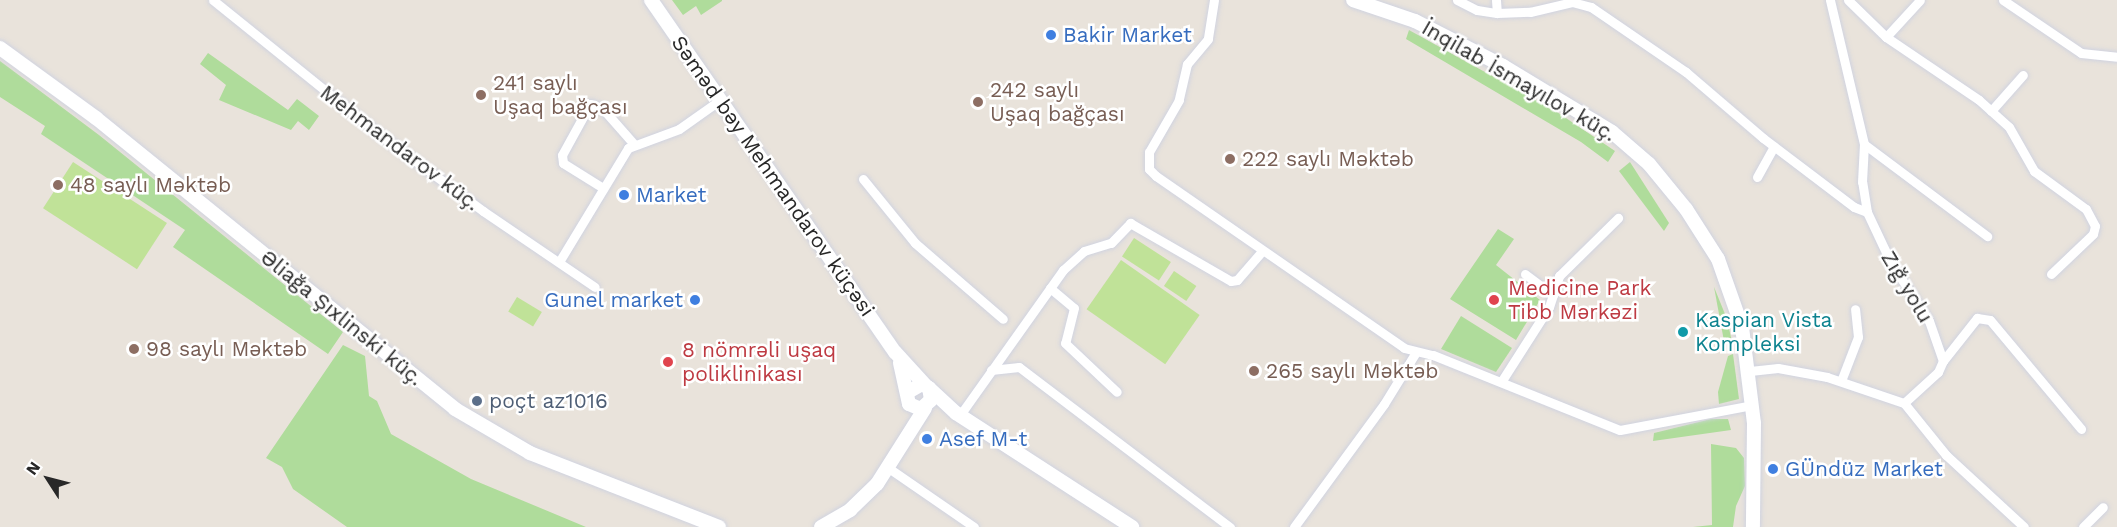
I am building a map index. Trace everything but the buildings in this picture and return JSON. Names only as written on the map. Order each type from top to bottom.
[{"type":"main road","name":"Səməd bəy Mehmandarov küçəsi","points":[[651,0],[895,352]]},
{"type":"main road","name":"İnqilab İsmayılov küç.","points":[[1359,1],[1415,21],[1503,66],[1612,132],[1637,151],[1686,209],[1719,259],[1737,304],[1750,371],[1753,527]]},
{"type":"main road","name":"Əliağa Şıxlinski küç.","points":[[0,48],[96,118],[455,409],[530,453],[719,527]]},
{"type":"main road","points":[[895,352],[927,387],[958,414],[1132,527]]},
{"type":"main road","points":[[895,352],[907,396],[908,437]]},
{"type":"main road","points":[[821,527],[838,524],[890,469],[932,396],[927,387],[917,384],[907,396]]},
{"type":"main road","points":[[907,396],[917,409],[926,407],[958,414]]},
{"type":"street","name":"Mehmandarov küç.","points":[[213,0],[383,137],[595,286]]},
{"type":"street","points":[[1214,0],[1208,39],[1184,71],[1179,100],[1147,160],[1156,176],[1380,335],[1416,352],[1501,382],[1620,430],[1752,405]]},
{"type":"street","points":[[1457,0],[1477,10],[1497,13],[1547,3],[1581,1],[1686,72],[1774,146],[1854,207],[1867,212]]},
{"type":"street","points":[[1496,0],[1497,13]]},
{"type":"street","name":"Zığ yolu","points":[[1830,0],[1864,144],[1862,182],[1867,212],[1891,263],[1929,321],[1943,361]]},
{"type":"street","points":[[1848,0],[1886,37],[1991,111],[2009,127],[2034,171],[2086,209],[2095,226],[2085,245],[2051,274]]},
{"type":"street","points":[[1886,37],[1920,0]]},
{"type":"street","points":[[2003,0],[2081,53],[2117,57]]},
{"type":"street","points":[[1991,111],[2023,75]]},
{"type":"street","points":[[559,262],[633,143],[679,129],[720,100]]},
{"type":"street","points":[[603,188],[563,163],[562,155],[590,104],[603,109],[633,143]]},
{"type":"street","points":[[1864,144],[1987,236]]},
{"type":"street","points":[[1757,177],[1774,146]]},
{"type":"street","points":[[862,179],[915,243],[1003,319]]},
{"type":"street","points":[[1501,382],[1553,295],[1559,276],[1618,218]]},
{"type":"street","points":[[958,414],[1050,288],[1084,251],[1111,243],[1130,223],[1231,281],[1237,280],[1262,251]]},
{"type":"street","points":[[1525,274],[1553,295]]},
{"type":"street","points":[[1050,288],[1074,308],[1065,343],[1117,392]]},
{"type":"street","points":[[1841,381],[1858,337],[1855,309]]},
{"type":"street","points":[[1904,403],[1926,385],[1977,318],[1990,320],[2081,429]]},
{"type":"street","points":[[1294,527],[1379,412],[1416,352]]},
{"type":"street","points":[[991,370],[1019,367],[1230,527]]},
{"type":"street","points":[[1750,371],[1788,369],[1841,381],[1904,403],[1946,455],[2024,527]]},
{"type":"street","points":[[890,469],[974,527]]},
{"type":"street","points":[[2083,527],[2103,507]]},
{"type":"green space","points":[[672,0],[722,1],[701,15],[696,6],[683,15]]},
{"type":"green space","points":[[1409,30],[1557,112],[1615,151],[1608,162],[1581,142],[1406,39]]},
{"type":"green space","points":[[208,53],[288,110],[297,99],[319,116],[309,130],[298,121],[291,130],[219,100],[226,85],[200,64]]},
{"type":"green space","points":[[0,61],[99,135],[343,332],[328,354],[173,247],[185,230],[41,134],[45,126],[0,97]]},
{"type":"green space","points":[[73,162],[167,223],[137,269],[43,208]]},
{"type":"green space","points":[[1630,162],[1669,223],[1664,231],[1619,171]]},
{"type":"green space","points":[[1498,229],[1514,239],[1496,265],[1540,300],[1516,340],[1450,299]]},
{"type":"green space","points":[[1134,238],[1171,262],[1159,280],[1122,256]]},
{"type":"green space","points":[[1121,260],[1200,315],[1165,364],[1087,309]]},
{"type":"green space","points":[[1174,271],[1196,286],[1186,301],[1164,286]]},
{"type":"green space","points":[[1714,287],[1727,319],[1732,342],[1724,341]]},
{"type":"green space","points":[[517,297],[542,312],[533,327],[508,312]]},
{"type":"green space","points":[[1461,316],[1512,348],[1496,372],[1441,349]]},
{"type":"green space","points":[[343,345],[365,356],[369,396],[377,401],[391,434],[471,479],[586,527],[347,527],[293,489],[282,467],[266,458]]},
{"type":"green space","points":[[1733,354],[1739,399],[1719,404],[1718,392],[1728,356]]},
{"type":"green space","points":[[1711,419],[1728,419],[1731,430],[1653,441],[1654,433]]},
{"type":"green space","points":[[1711,444],[1736,448],[1744,458],[1745,486],[1736,506],[1733,527],[1693,527],[1712,525]]},
{"type":"place","name":"Bakir Market","points":[[1051,35]]},
{"type":"place","name":"241 saylı Uşaq bağçası","points":[[481,95]]},
{"type":"place","name":"242 saylı Uşaq bağçası","points":[[978,102]]},
{"type":"place","name":"222 saylı Məktəb","points":[[1230,159]]},
{"type":"place","name":"48 saylı Məktəb","points":[[58,185]]},
{"type":"place","name":"Market","points":[[624,195]]},
{"type":"place","name":"Gunel market","points":[[695,300]]},
{"type":"place","name":"Medicine Park Tibb Mərkəzi","points":[[1494,300]]},
{"type":"place","name":"Kaspian Vista Kompleksi","points":[[1683,332]]},
{"type":"place","name":"98 saylı Məktəb","points":[[134,349]]},
{"type":"place","name":"8 nömrəli uşaq poliklinikası","points":[[668,362]]},
{"type":"place","name":"265 saylı Məktəb","points":[[1254,371]]},
{"type":"place","name":"poçt az1016","points":[[477,401]]},
{"type":"place","name":"Asef M-t","points":[[927,439]]},
{"type":"place","name":"GÜndüz Market","points":[[1773,469]]}]
